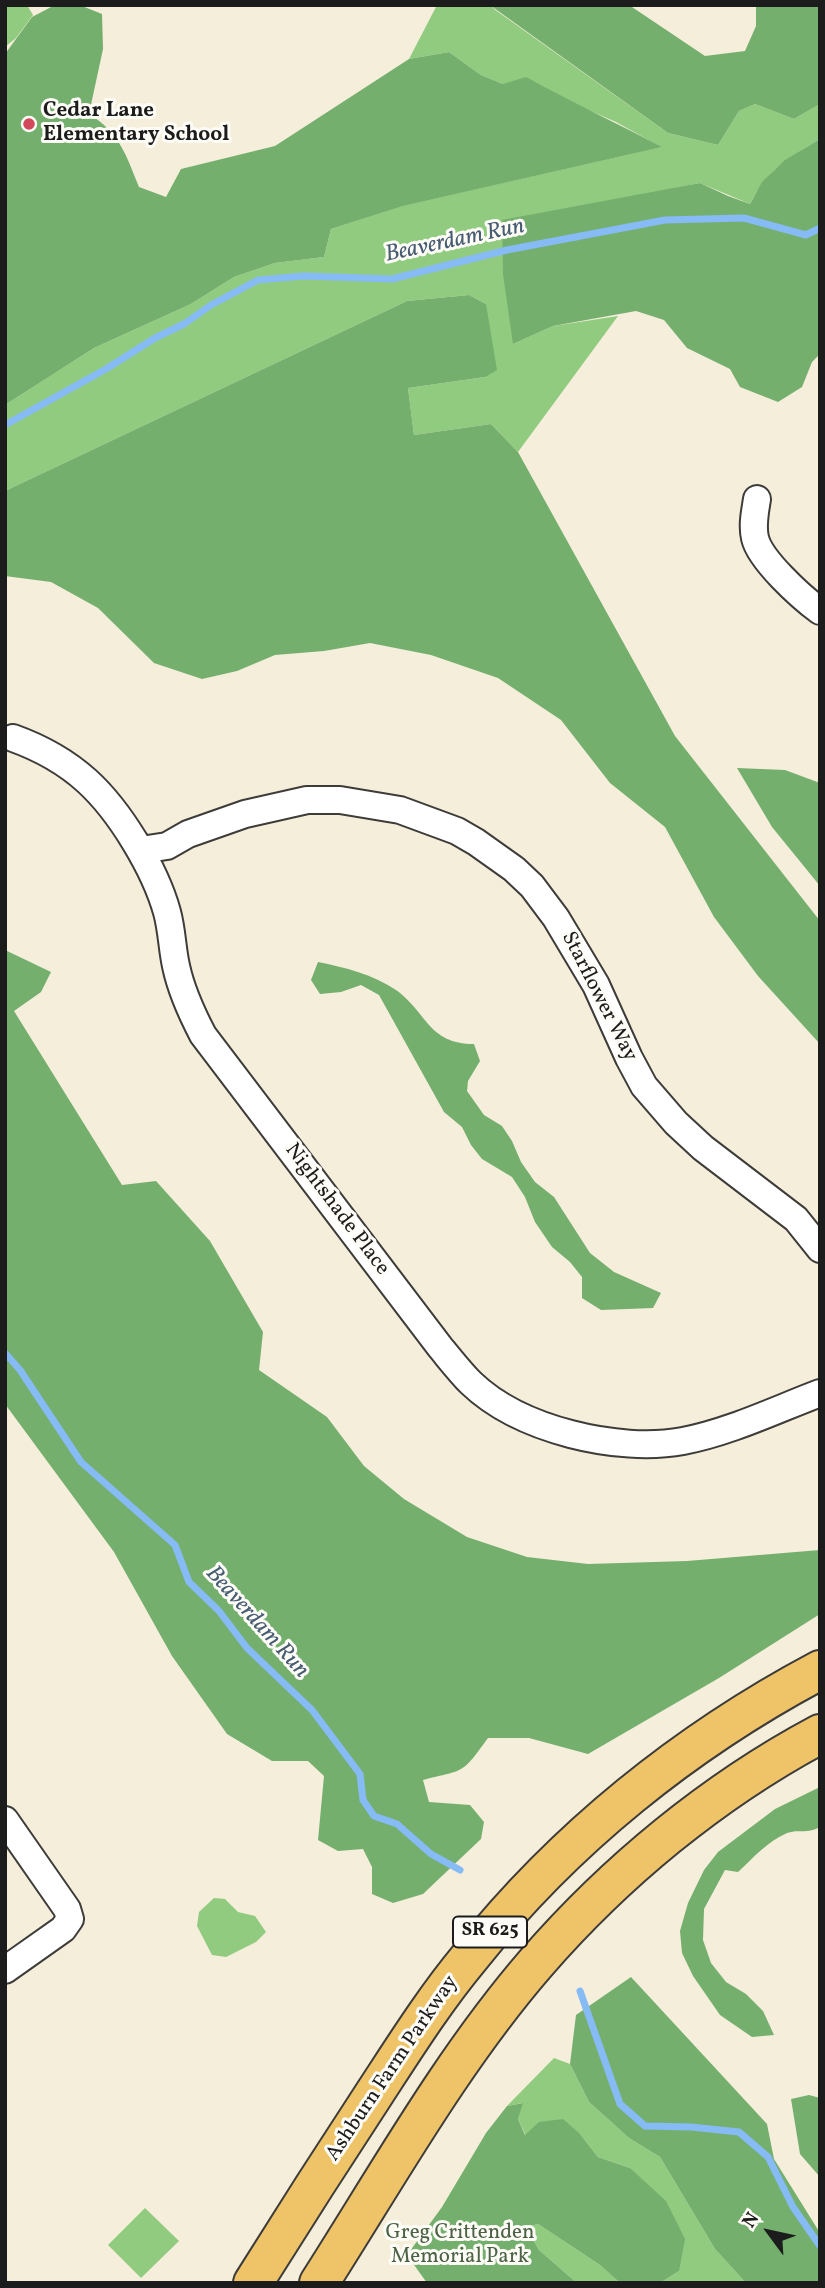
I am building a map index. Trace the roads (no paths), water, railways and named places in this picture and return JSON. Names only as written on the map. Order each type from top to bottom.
[{"type":"main road","name":"Ashburn Farm Parkway","points":[[253,2283],[426,2015],[497,1925],[570,1847],[621,1802],[732,1721],[820,1670]]},
{"type":"main road","name":"SR 625","points":[[319,2283],[478,2037],[537,1962],[589,1908],[655,1847],[755,1773],[820,1734]]},
{"type":"street","points":[[757,499],[753,522],[755,540],[777,571],[802,598],[820,611]]},
{"type":"street","name":"Nightshade Place","points":[[13,738],[35,746],[85,779],[99,793],[141,850],[162,897],[168,916],[176,968],[193,1016],[203,1035],[440,1347],[472,1384],[509,1409],[561,1432],[598,1441],[638,1444],[682,1441],[729,1428],[820,1393]]},
{"type":"street","name":"Starflower Way","points":[[141,850],[167,846],[188,834],[245,814],[307,800],[340,800],[400,810],[467,836],[514,869],[556,918],[597,985],[629,1058],[645,1086],[676,1123],[703,1149],[796,1219],[820,1249]]},
{"type":"street","points":[[5,1820],[67,1909],[70,1919],[63,1930],[5,1970]]},
{"type":"waterway","name":"Beaverdam Run","points":[[5,425],[258,280],[304,276],[392,279],[507,250],[665,220],[744,218],[806,235],[820,228]]},
{"type":"waterway","name":"Beaverdam Run","points":[[5,1353],[20,1370],[81,1462],[175,1545],[189,1582],[219,1611],[247,1648],[312,1710],[360,1774],[363,1800],[374,1816],[397,1824],[431,1854],[460,1870]]},
{"type":"waterway","name":"Beaverdam Run","points":[[580,1991],[620,2104],[645,2126],[739,2132],[768,2157],[793,2207],[820,2246]]},
{"type":"place","name":"Cedar Lane Elementary School","points":[[29,124]]},
{"type":"park label","name":"Greg Crittenden Memorial Park","points":[[460,2246]]}]
